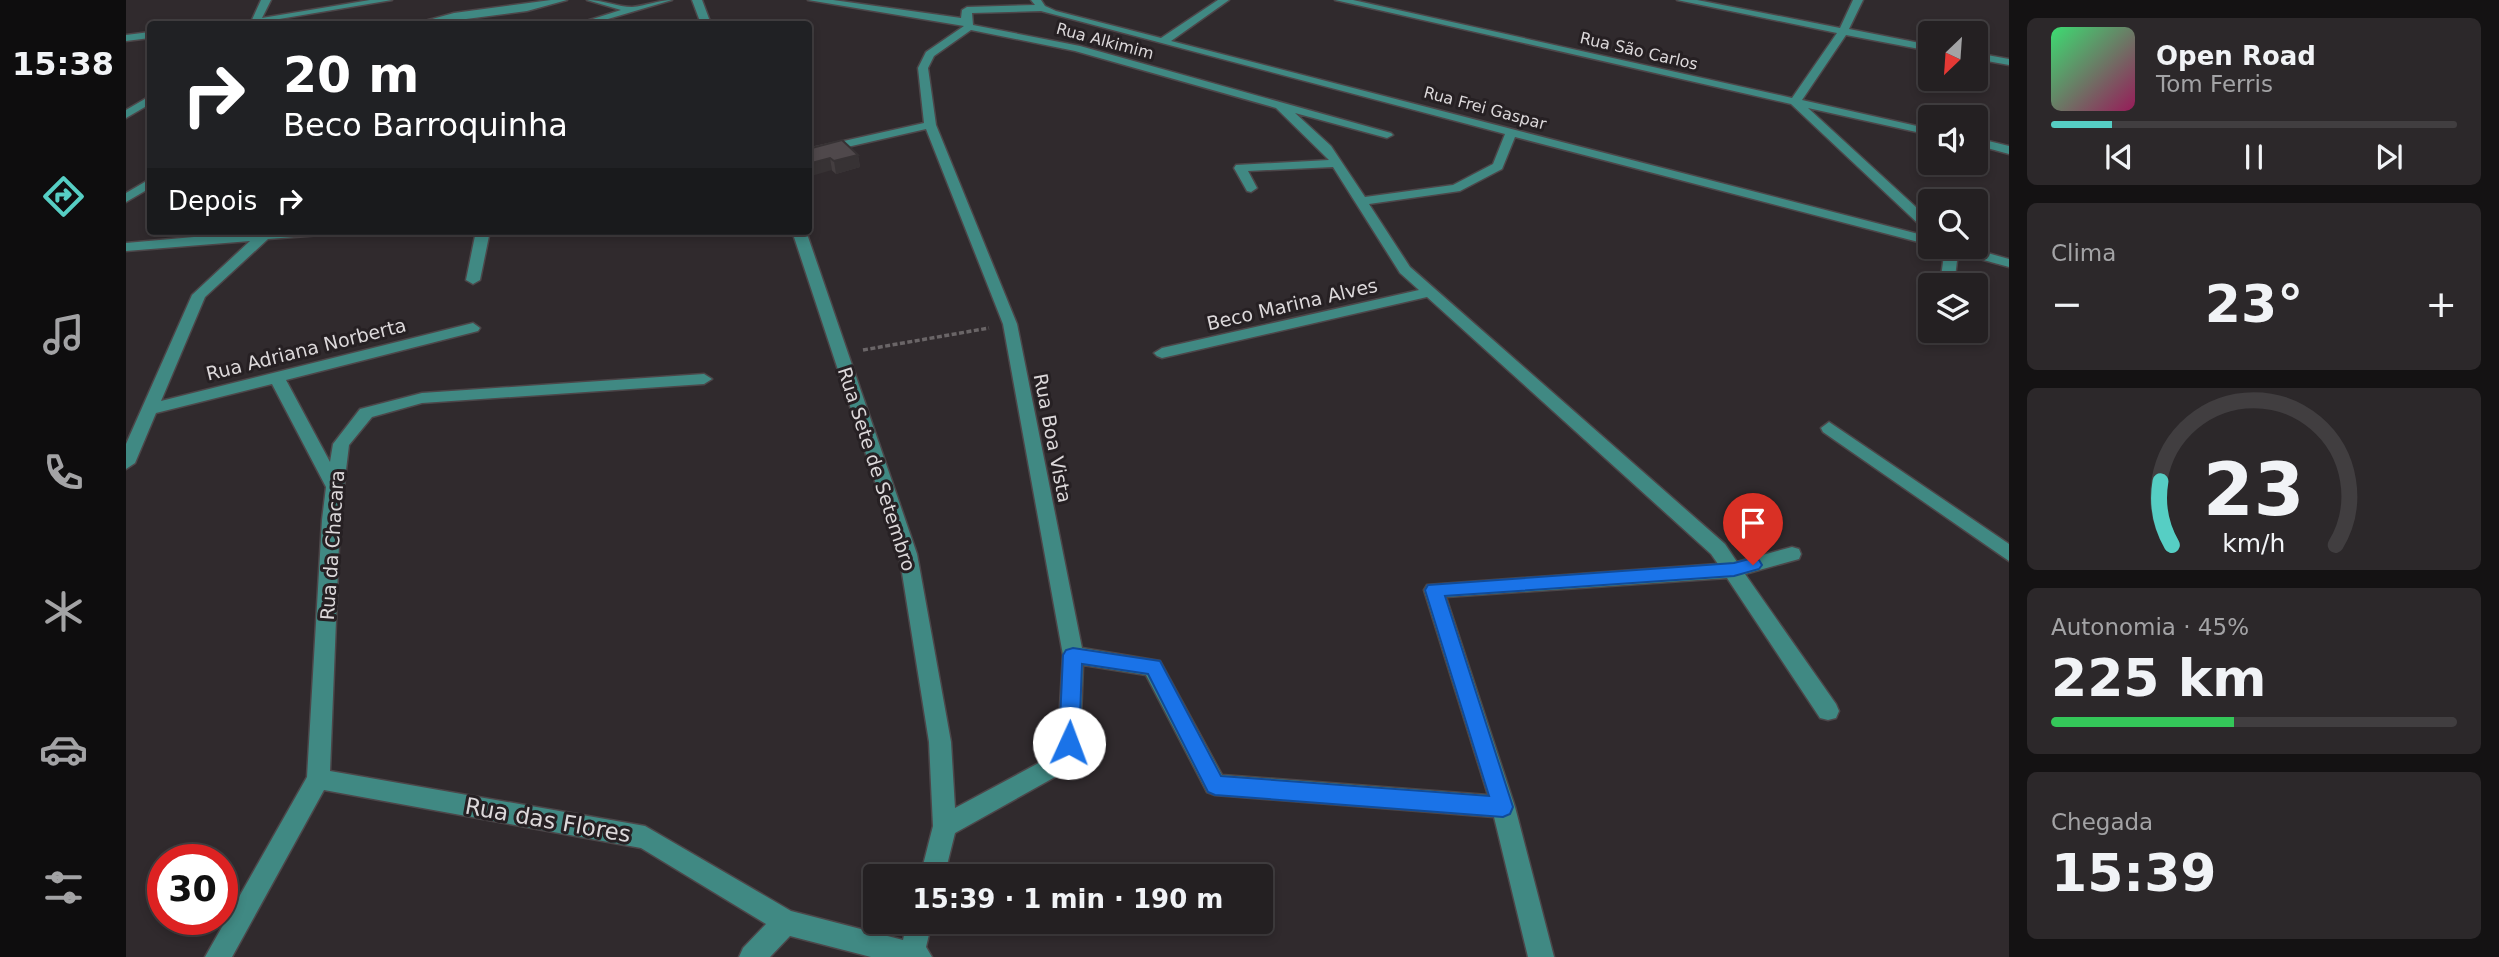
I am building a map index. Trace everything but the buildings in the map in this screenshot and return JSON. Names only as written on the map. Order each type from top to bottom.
[{"type":"street","points":[[257,21],[266,0]]},
{"type":"street","points":[[267,21],[387,0]]},
{"type":"street","points":[[428,21],[500,12],[562,0]]},
{"type":"street","points":[[592,0],[632,10]]},
{"type":"street","points":[[593,21],[667,0]]},
{"type":"street","points":[[697,0],[705,21]]},
{"type":"street","name":"Rua Alkimim","points":[[813,0],[966,15],[1387,135]]},
{"type":"street","points":[[1162,42],[1224,0]]},
{"type":"street","name":"Rua São Carlos","points":[[1340,0],[1918,129]]},
{"type":"street","points":[[1682,0],[1918,46]]},
{"type":"street","points":[[1745,0],[1809,26]]},
{"type":"street","points":[[1858,0],[1842,33],[1795,102],[1918,215]]},
{"type":"street","name":"Rua Frei Gaspar","points":[[966,15],[1039,4],[1162,42],[1918,238]]},
{"type":"street","name":"Rua Boa Vista","points":[[945,825],[1056,765],[1069,743],[1073,655],[1010,324],[930,125],[923,68],[930,54],[966,15]]},
{"type":"street","points":[[126,38],[147,34]]},
{"type":"street","points":[[1988,58],[2009,62]]},
{"type":"street","points":[[126,115],[147,101]]},
{"type":"street","points":[[1281,106],[1327,149],[1405,270],[1718,549],[1828,711]]},
{"type":"street","points":[[812,152],[930,125]]},
{"type":"street","points":[[1362,201],[1455,188],[1498,166],[1511,133]]},
{"type":"street","points":[[1988,145],[2009,150]]},
{"type":"street","points":[[1251,188],[1240,168],[1337,163]]},
{"type":"street","points":[[126,198],[147,185]]},
{"type":"street","points":[[158,246],[172,235]]},
{"type":"street","points":[[126,247],[250,235]]},
{"type":"street","points":[[126,463],[200,295],[265,235]]},
{"type":"street","points":[[473,281],[482,235]]},
{"type":"street","name":"Rua Sete de Setembro","points":[[800,235],[908,554],[940,742],[945,825],[935,864]]},
{"type":"street","points":[[1988,257],[2009,263]]},
{"type":"street","name":"Beco Marina Alves","points":[[1162,353],[1430,292]]},
{"type":"street","name":"Rua Adriana Norberta","points":[[148,410],[473,328]]},
{"type":"street","points":[[277,379],[335,487]]},
{"type":"street","name":"Rua da Chacara","points":[[214,956],[318,779],[335,487],[341,444],[366,413],[422,398],[704,379]]},
{"type":"street","points":[[1829,428],[2009,554]]},
{"type":"street","points":[[1541,957],[1503,807],[1434,590],[1734,570],[1792,554]]},
{"type":"street","points":[[1073,655],[1153,667],[1215,785],[1503,807]]},
{"type":"street","name":"Rua das Flores","points":[[318,779],[645,837],[786,922],[914,956]]},
{"type":"street","points":[[752,957],[786,922]]},
{"type":"street","points":[[914,956],[918,934]]},
{"type":"path","points":[[840,355],[1010,324]]},
{"type":"route","points":[[1069,743],[1073,655],[1153,667],[1215,785],[1503,807],[1434,590],[1734,570],[1753,565]]}]
